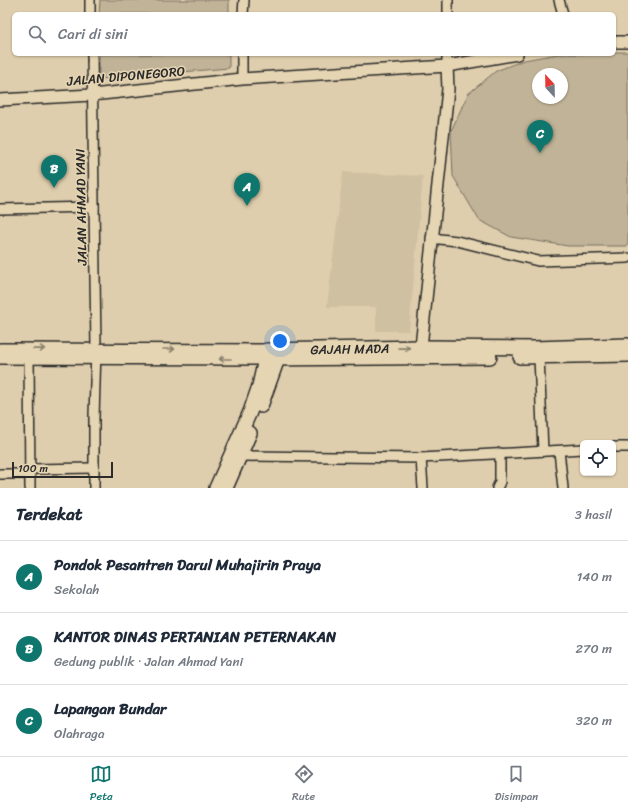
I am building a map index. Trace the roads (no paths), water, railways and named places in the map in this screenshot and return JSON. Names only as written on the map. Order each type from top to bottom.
[{"type":"highway","name":"GAJAH MADA","points":[[280,355],[420,347],[527,348],[628,345]]},
{"type":"highway","name":"GAJAH MADA","points":[[266,355],[539,357],[628,355]]},
{"type":"highway","points":[[216,488],[250,412],[259,386],[266,355]]},
{"type":"highway","points":[[226,488],[280,355]]},
{"type":"main road","points":[[616,42],[628,42]]},
{"type":"main road","name":"JALAN DIPONEGORO","points":[[0,100],[92,94],[242,79],[447,66],[505,56]]},
{"type":"main road","points":[[420,347],[448,89],[447,66]]},
{"type":"main road","name":"GAJAH MADA","points":[[0,349],[96,354],[266,355]]},
{"type":"main road","name":"GAJAH MADA","points":[[0,358],[29,358],[96,354]]},
{"type":"street","points":[[90,0],[90,12]]},
{"type":"street","points":[[243,12],[244,0]]},
{"type":"street","points":[[448,0],[448,12]]},
{"type":"street","points":[[559,0],[562,12]]},
{"type":"street","name":"JALAN AHMAD YANI","points":[[92,56],[96,354],[94,488]]},
{"type":"street","points":[[242,56],[242,79]]},
{"type":"street","points":[[447,56],[447,66]]},
{"type":"street","points":[[0,209],[94,207]]},
{"type":"street","points":[[431,238],[457,241],[538,261],[628,258]]},
{"type":"street","points":[[539,357],[543,451]]},
{"type":"street","points":[[29,358],[30,488]]},
{"type":"street","points":[[616,447],[628,447]]},
{"type":"street","points":[[240,456],[421,458],[580,449]]},
{"type":"street","points":[[559,451],[563,488]]},
{"type":"street","points":[[497,488],[500,482],[500,453]]},
{"type":"street","points":[[421,458],[423,488]]},
{"type":"street","points":[[0,474],[94,468]]},
{"type":"place","name":"Lapangan Bundar","points":[[540,153]]},
{"type":"place","name":"KANTOR DINAS PERTANIAN PETERNAKAN","points":[[54,188]]},
{"type":"place","name":"Pondok Pesantren Darul Muhajirin Praya","points":[[247,206]]}]
